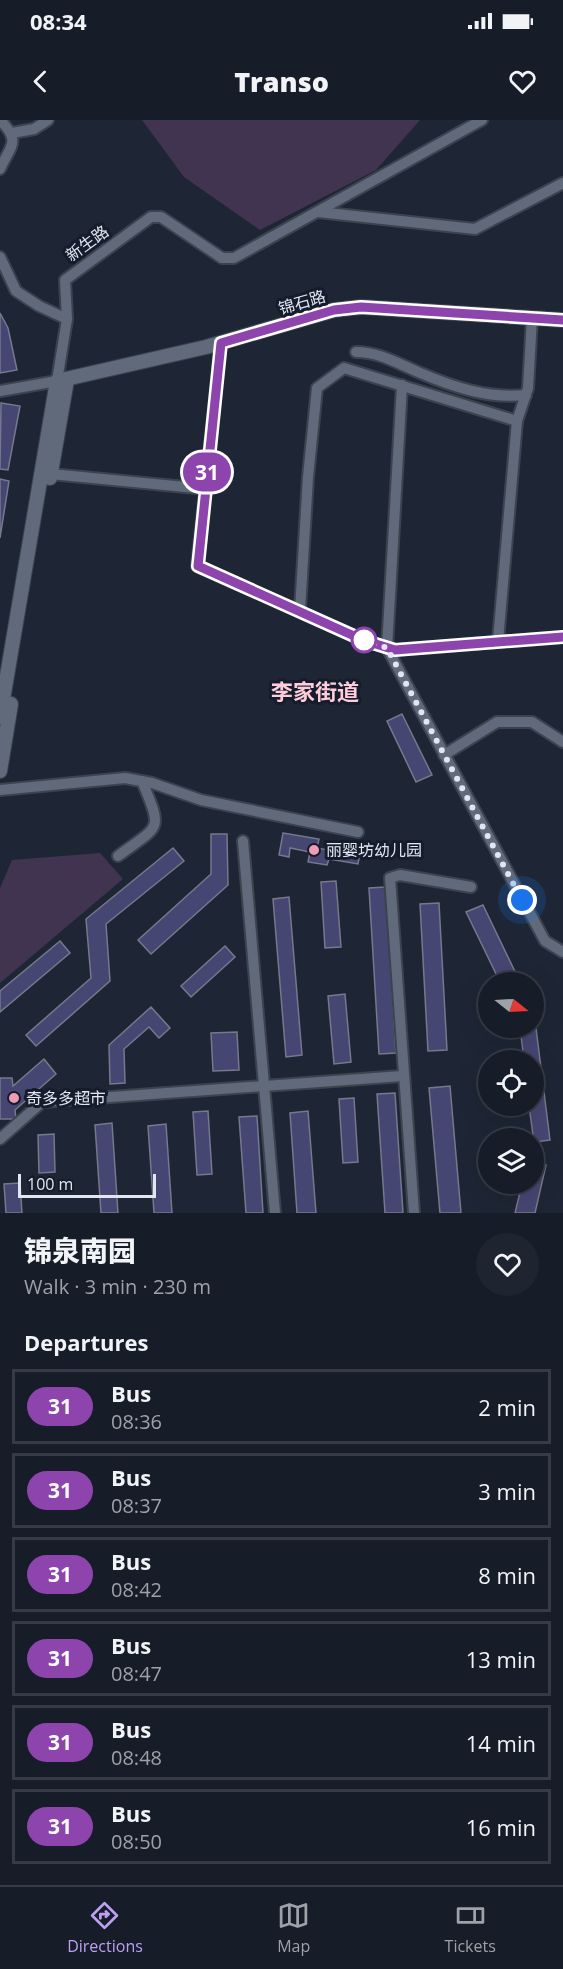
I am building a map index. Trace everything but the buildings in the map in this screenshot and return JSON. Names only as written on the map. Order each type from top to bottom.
[{"type":"street","points":[[0,120],[12,132],[14,146],[0,170]]},
{"type":"street","points":[[12,132],[34,129],[48,120]]},
{"type":"street","name":"新生路","points":[[0,771],[51,474],[68,319],[65,280],[151,217],[161,217],[222,258],[234,258],[482,120]]},
{"type":"street","points":[[318,212],[475,229],[563,183]]},
{"type":"street","points":[[0,257],[16,291],[39,306],[68,319]]},
{"type":"street","name":"锦石路","points":[[62,380],[221,343],[334,310],[361,307],[563,320]]},
{"type":"street","points":[[498,641],[517,421],[526,395],[532,318]]},
{"type":"street","points":[[221,343],[198,566],[363,640],[387,648],[404,650],[498,641],[563,638]]},
{"type":"street","points":[[356,352],[373,352],[436,380],[484,394],[503,397],[526,395]]},
{"type":"street","points":[[300,610],[317,388],[344,368],[517,421]]},
{"type":"street","points":[[0,391],[62,380]]},
{"type":"street","name":"新生路","points":[[0,717],[62,380]]},
{"type":"street","points":[[402,385],[387,648],[545,941],[563,952]]},
{"type":"street","points":[[51,474],[206,489]]},
{"type":"street","points":[[444,755],[497,722],[532,722],[563,742]]},
{"type":"street","points":[[0,790],[125,778],[142,781],[201,800],[358,832]]},
{"type":"street","points":[[118,856],[155,829],[157,821],[142,781]]},
{"type":"street","points":[[243,840],[275,1213]]},
{"type":"street","points":[[414,1213],[402,1076],[390,878],[400,875],[471,887]]},
{"type":"street","points":[[0,1139],[42,1102],[402,1076]]},
{"type":"shaded area","points":[[142,120],[420,120],[376,170],[260,230],[184,177]]},
{"type":"shaded area","points":[[100,853],[123,879],[0,983],[0,888],[12,860]]},
{"type":"bus line","name":"31","points":[[563,320],[361,307],[334,310],[221,343],[198,566],[363,640],[395,650],[563,637]]},
{"type":"place","name":"丽婴坊幼儿园","points":[[314,850]]},
{"type":"place","name":"奇多多超市","points":[[14,1098]]},
{"type":"district","name":"李家街道","points":[[315,691]]},
{"type":"route","points":[[364,640],[387,648],[522,900]]}]
